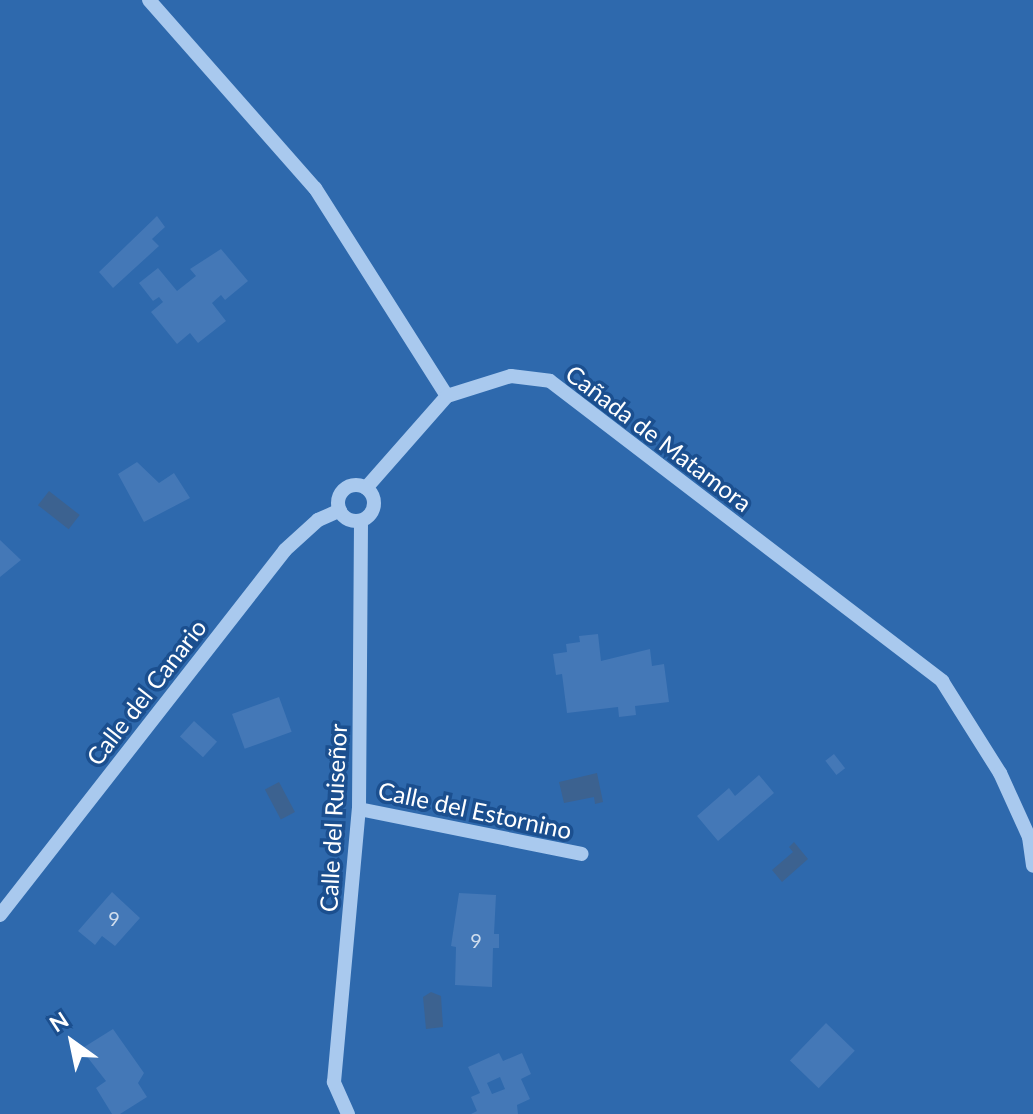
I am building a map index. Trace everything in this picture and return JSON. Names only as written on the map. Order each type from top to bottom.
[{"type":"street","points":[[149,0],[315,188],[447,396],[366,488]]},
{"type":"street","name":"Cañada de Matamora","points":[[447,396],[511,376],[550,381],[890,638],[942,681],[1000,773],[1029,837],[1033,866]]},
{"type":"street","name":"Calle del Canario","points":[[0,915],[285,550],[318,520],[340,510],[345,490],[366,488]]},
{"type":"street","name":"Calle del Ruiseñor","points":[[348,1114],[334,1082],[359,809],[361,521],[374,510],[366,488]]},
{"type":"street","points":[[340,510],[361,521]]},
{"type":"street","name":"Calle del Estornino","points":[[359,809],[582,854]]},
{"type":"shaded area","points":[[0,0],[1033,0],[1033,1114],[0,1114]]},
{"type":"shaded area","points":[[49,491],[80,515],[69,529],[38,505]]},
{"type":"shaded area","points":[[597,773],[603,802],[595,804],[594,797],[564,803],[559,782]]},
{"type":"shaded area","points":[[279,782],[295,812],[281,820],[265,790]]},
{"type":"shaded area","points":[[794,842],[808,859],[782,882],[772,870],[793,852],[789,847]]},
{"type":"shaded area","points":[[431,992],[441,996],[443,1027],[426,1029],[423,997]]},
{"type":"building","points":[[157,216],[165,227],[152,239],[159,246],[113,288],[99,272]]},
{"type":"building","points":[[221,249],[248,281],[225,300],[221,295],[212,303],[226,321],[198,343],[190,333],[177,344],[151,312],[163,302],[159,297],[153,301],[139,283],[158,268],[177,291],[196,276],[190,269]]},
{"type":"building","points":[[137,462],[159,483],[174,473],[190,498],[144,522],[118,474]]},
{"type":"building","points":[[0,540],[21,560],[0,577]]},
{"type":"building","points":[[598,634],[601,661],[650,649],[652,666],[664,664],[669,702],[635,706],[636,715],[619,717],[618,707],[567,713],[562,674],[556,675],[553,654],[567,652],[566,644],[580,642],[579,636]]},
{"type":"building","points":[[279,697],[292,732],[245,749],[232,714]]},
{"type":"building","points":[[194,721],[217,742],[203,757],[180,737]]},
{"type":"building","points":[[834,754],[845,768],[836,775],[825,761]]},
{"type":"building","points":[[759,775],[774,793],[718,841],[697,816],[729,788],[735,796]]},
{"type":"building","points":[[112,892],[140,918],[115,946],[102,936],[95,945],[78,931]]},
{"type":"building","points":[[459,893],[496,895],[494,934],[499,934],[499,948],[493,948],[492,987],[455,985],[456,947],[451,946]]},
{"type":"building","points":[[826,1023],[855,1051],[819,1088],[790,1060]]},
{"type":"building","points":[[113,1029],[144,1073],[138,1083],[147,1097],[120,1114],[112,1114],[96,1088],[106,1081],[81,1049]]},
{"type":"building","points":[[499,1053],[503,1061],[522,1053],[531,1074],[521,1079],[530,1099],[517,1105],[518,1114],[471,1114],[477,1111],[471,1097],[480,1093],[468,1067]],"holes":[[[500,1077],[505,1089],[492,1094],[487,1083]]]}]
